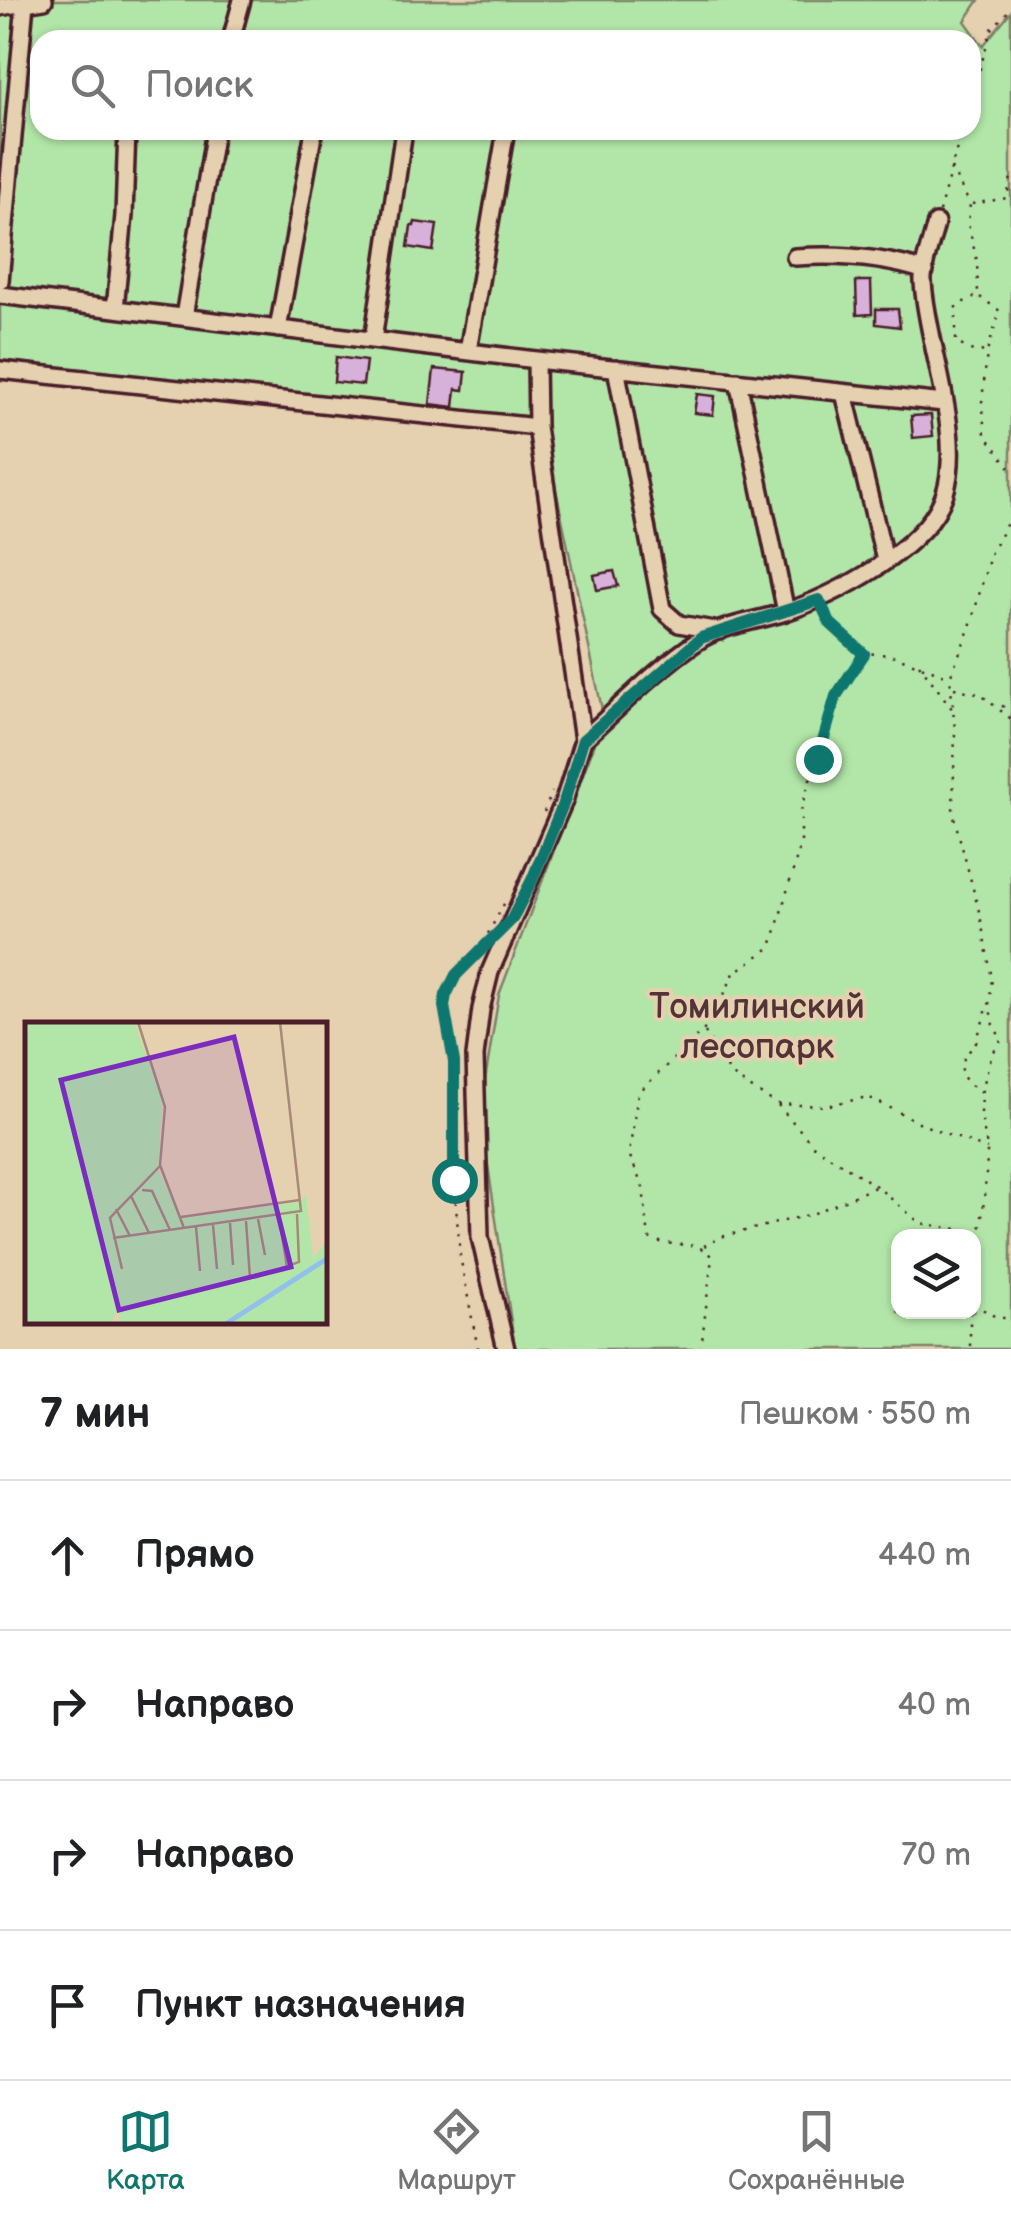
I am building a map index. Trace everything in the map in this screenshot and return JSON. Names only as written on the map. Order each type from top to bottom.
[{"type":"street","points":[[0,8],[44,0]]},
{"type":"street","points":[[234,30],[242,0]]},
{"type":"street","points":[[0,281],[26,3]]},
{"type":"street","points":[[115,309],[127,140]]},
{"type":"street","points":[[184,317],[213,140]]},
{"type":"street","points":[[278,328],[312,140]]},
{"type":"street","points":[[373,340],[403,140]]},
{"type":"street","points":[[468,352],[504,140]]},
{"type":"street","points":[[583,740],[701,638],[819,600],[885,560],[933,517],[945,493],[949,456],[923,279],[936,223]]},
{"type":"street","points":[[796,257],[837,254],[899,262],[925,271]]},
{"type":"street","points":[[0,295],[536,360],[944,404]]},
{"type":"street","points":[[506,1349],[480,1237],[474,1056],[490,972],[564,802],[583,740],[537,427],[536,360]]},
{"type":"street","points":[[616,368],[662,609],[679,624],[724,631]]},
{"type":"street","points":[[0,370],[537,427]]},
{"type":"street","points":[[738,381],[786,612]]},
{"type":"street","points":[[844,392],[885,560]]},
{"type":"path","points":[[981,65],[991,30],[1011,8]]},
{"type":"path","points":[[936,223],[959,140]]},
{"type":"path","points":[[951,168],[970,204],[968,224],[977,260],[978,295]]},
{"type":"path","points":[[970,204],[1007,198],[1011,177]]},
{"type":"path","points":[[978,295],[1000,311],[982,380],[984,434],[1011,469]]},
{"type":"path","points":[[978,295],[956,306],[956,342],[969,350],[987,352]]},
{"type":"path","points":[[1002,1040],[993,1025],[992,980],[953,813],[954,712],[950,677],[970,627],[991,552],[1011,516]]},
{"type":"path","points":[[819,600],[830,623],[864,654],[892,655],[950,677]]},
{"type":"path","points":[[701,1349],[700,1335],[714,1266],[712,1257],[703,1247],[670,1246],[649,1238],[643,1188],[628,1154],[638,1093],[704,1030],[718,1012],[734,973],[771,947],[801,843],[801,810],[828,719],[836,696],[864,654]]},
{"type":"path","points":[[918,663],[954,712]]},
{"type":"path","points":[[952,688],[980,694],[1011,718]]},
{"type":"path","points":[[1000,708],[1011,700]]},
{"type":"path","points":[[478,1349],[460,1256],[454,1180],[454,1062],[444,1006],[456,975],[512,919]]},
{"type":"path","points":[[984,1092],[961,1074],[964,1058],[976,1042],[990,1002]]},
{"type":"path","points":[[704,1030],[730,1072],[777,1104],[814,1146],[876,1186],[920,1223],[956,1229]]},
{"type":"path","points":[[980,1229],[987,1149],[981,1114],[984,1092],[994,1048],[1009,1038]]},
{"type":"path","points":[[777,1104],[825,1106],[868,1097],[931,1128],[987,1149]]},
{"type":"path","points":[[703,1247],[721,1238],[812,1214],[876,1186]]},
{"type":"path","points":[[981,1308],[1011,1320]]},
{"type":"path","points":[[970,1319],[970,1349]]},
{"type":"green space","name":"Томилинский лесопарк","points":[[0,0],[979,0],[965,21],[971,30],[30,30],[30,140],[981,140],[981,43],[983,46],[1011,11],[1011,1349],[515,1349],[480,1111],[499,995],[604,719],[542,423],[0,360]]},
{"type":"building","points":[[415,222],[437,225],[433,251],[408,247]]},
{"type":"building","points":[[856,281],[871,281],[872,314],[857,315]]},
{"type":"building","points":[[876,309],[898,309],[900,327],[876,324]]},
{"type":"building","points":[[336,357],[366,361],[363,385],[334,382]]},
{"type":"building","points":[[434,369],[466,372],[464,390],[456,389],[454,407],[430,404]]},
{"type":"building","points":[[697,394],[715,396],[713,415],[694,413]]},
{"type":"building","points":[[931,415],[933,436],[913,438],[911,416]]},
{"type":"building","points":[[614,571],[618,586],[597,590],[594,575]]},
{"type":"route","points":[[454,1180],[454,1062],[444,1006],[446,995],[456,975],[512,919],[564,802],[583,740],[701,638],[819,600],[830,623],[864,654],[836,696],[818,759]]}]
